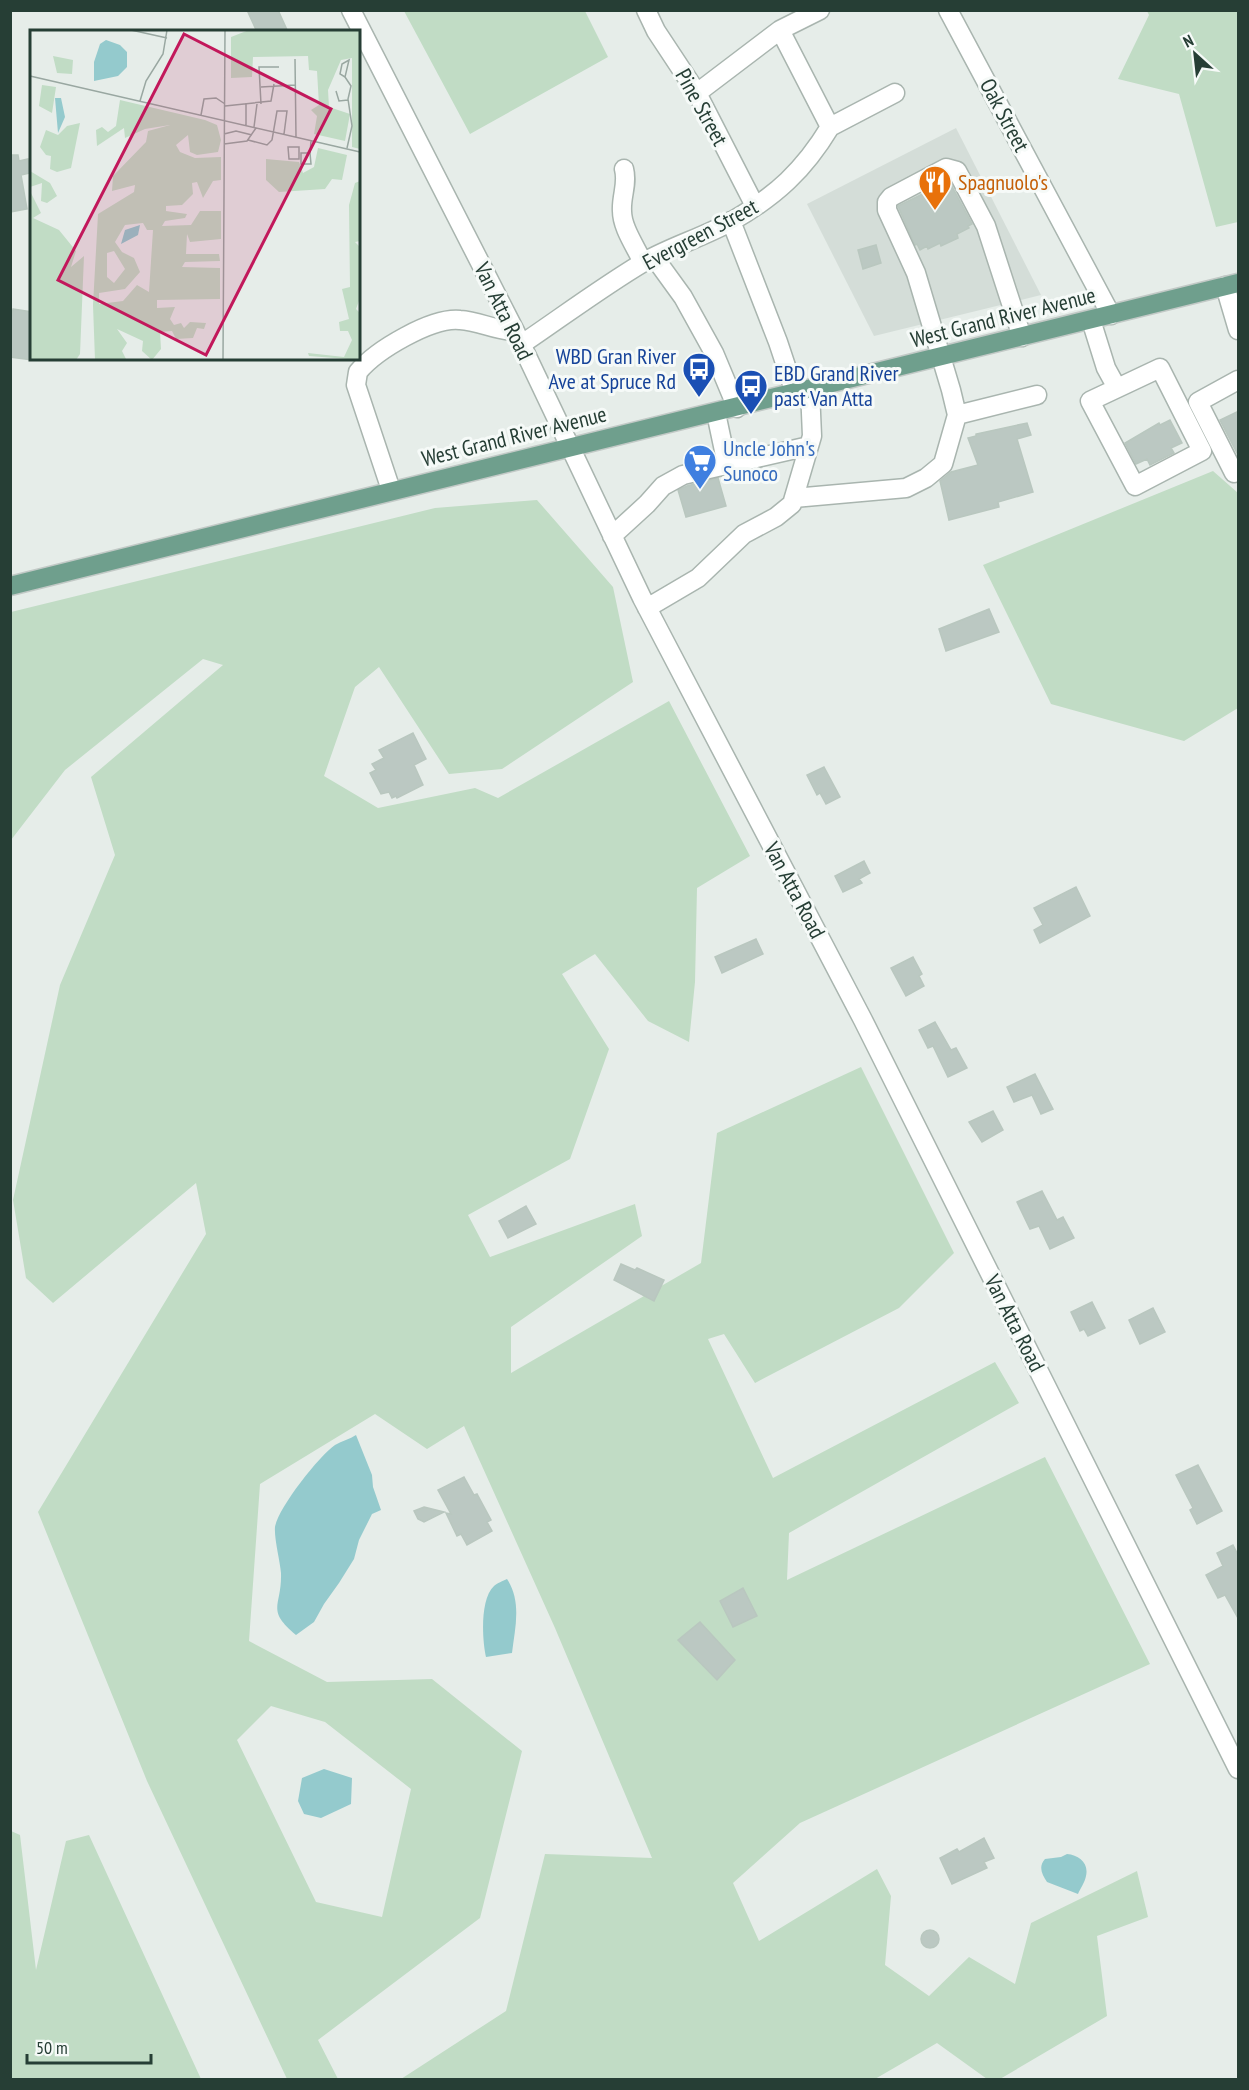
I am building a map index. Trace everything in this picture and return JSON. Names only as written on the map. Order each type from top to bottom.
[{"type":"main road","name":"West Grand River Avenue","points":[[10,586],[1232,284]]},
{"type":"street","name":"Van Atta Road","points":[[351,10],[518,338],[647,608],[863,1020],[1239,1769]]},
{"type":"street","name":"Pine Street","points":[[646,10],[656,31],[697,93],[755,206]]},
{"type":"street","points":[[697,93],[780,30],[820,10]]},
{"type":"street","name":"Oak Street","points":[[948,10],[1111,315]]},
{"type":"street","points":[[780,30],[830,127],[896,93]]},
{"type":"street","name":"Evergreen Street","points":[[518,338],[649,260],[731,221],[755,206],[794,177],[815,153],[830,127]]},
{"type":"street","points":[[794,498],[906,488],[926,478],[943,464],[957,415],[916,273],[887,206],[891,197],[946,168],[953,168],[960,174],[986,226],[1022,337]]},
{"type":"street","points":[[624,169],[626,186],[622,215],[649,260],[683,297],[714,353],[737,408]]},
{"type":"street","points":[[647,608],[698,578],[744,534],[776,517],[792,504],[812,436],[803,391],[778,342],[731,221]]},
{"type":"street","points":[[1232,284],[1239,330]]},
{"type":"street","points":[[391,490],[357,386],[358,372],[388,348],[438,322],[458,320],[518,338]]},
{"type":"street","points":[[1091,320],[1106,368],[1117,388]]},
{"type":"street","points":[[1160,368],[1202,451],[1135,486],[1090,401],[1117,388],[1160,368]]},
{"type":"street","points":[[1239,380],[1198,402],[1234,473],[1239,471]]},
{"type":"street","points":[[957,415],[1037,395]]},
{"type":"street","points":[[716,413],[727,465]]},
{"type":"street","points":[[612,536],[663,486],[683,475],[809,446]]},
{"type":"shaded area","points":[[956,128],[1041,295],[874,336],[807,204]]},
{"type":"green space","points":[[404,11],[585,11],[608,57],[470,134]]},
{"type":"green space","points":[[1147,11],[1238,11],[1238,222],[1216,227],[1179,94],[1118,79],[1149,15]]},
{"type":"green space","points":[[1213,471],[1238,493],[1238,708],[1184,741],[1051,704],[983,565]]},
{"type":"green space","points":[[537,500],[613,587],[633,682],[502,769],[449,774],[379,667],[355,687],[324,776],[378,808],[475,788],[498,798],[669,701],[750,856],[697,888],[695,982],[689,1042],[648,1021],[595,954],[562,974],[609,1049],[570,1159],[468,1215],[490,1257],[635,1204],[642,1236],[511,1327],[511,1373],[701,1263],[717,1133],[861,1067],[954,1253],[899,1308],[755,1383],[724,1334],[708,1339],[773,1478],[995,1362],[1019,1403],[789,1533],[787,1580],[1045,1457],[1150,1664],[800,1823],[733,1883],[759,1941],[877,1869],[891,1896],[885,1965],[929,1996],[969,1957],[1015,1984],[1031,1923],[1137,1871],[1148,1917],[1097,1936],[1107,2016],[1000,2079],[987,2079],[937,2043],[875,2079],[401,2079],[506,2011],[545,1854],[652,1858],[555,1628],[464,1426],[427,1449],[375,1414],[260,1484],[249,1641],[327,1682],[432,1679],[522,1751],[480,1918],[318,2040],[338,2079],[287,2079],[147,1781],[38,1512],[206,1234],[196,1183],[53,1303],[26,1278],[13,1200],[60,985],[115,855],[91,777],[223,665],[203,659],[65,770],[11,840],[11,612],[435,508]],"holes":[[[271,1706],[325,1722],[411,1789],[382,1917],[316,1902],[237,1740]]]},
{"type":"green space","points":[[11,1831],[20,1835],[36,1970],[66,1841],[89,1835],[201,2079],[11,2079]]},
{"type":"water","points":[[356,1435],[372,1475],[373,1487],[381,1510],[372,1514],[359,1540],[354,1559],[314,1622],[296,1635],[286,1626],[278,1613],[281,1573],[275,1527],[283,1508],[319,1460],[335,1445]]},
{"type":"water","points":[[507,1579],[515,1597],[516,1606],[512,1653],[486,1657],[483,1630],[486,1600],[494,1586]]},
{"type":"water","points":[[324,1769],[352,1778],[351,1804],[321,1818],[304,1814],[298,1801],[302,1778]]},
{"type":"water","points":[[1067,1854],[1079,1858],[1086,1867],[1085,1878],[1078,1894],[1047,1882],[1042,1871],[1045,1859]]},
{"type":"building","points":[[247,10],[278,10],[287,30],[256,30]]},
{"type":"building","points":[[10,155],[18,155],[19,161],[28,159],[30,173],[21,175],[27,209],[10,212]]},
{"type":"building","name":"Spagnuolo's","points":[[949,181],[972,224],[957,234],[958,238],[941,246],[940,243],[920,250],[917,244],[915,245],[898,206]]},
{"type":"building","points":[[876,245],[881,263],[863,269],[858,250]]},
{"type":"building","points":[[13,309],[30,312],[30,360],[10,357],[10,324]]},
{"type":"building","points":[[1239,411],[1239,457],[1220,420]]},
{"type":"building","points":[[1170,420],[1182,443],[1171,448],[1174,453],[1150,465],[1147,459],[1136,464],[1125,443],[1159,423],[1160,425]]},
{"type":"building","points":[[1027,423],[1031,435],[1017,439],[1033,492],[998,502],[999,507],[949,520],[940,481],[951,472],[978,465],[968,438],[976,434]]},
{"type":"building","points":[[718,478],[726,506],[686,517],[678,490]]},
{"type":"building","points":[[989,609],[999,632],[946,651],[939,629]]},
{"type":"building","points":[[413,733],[426,759],[414,765],[423,785],[397,798],[396,796],[392,798],[389,792],[381,794],[370,773],[376,770],[372,764],[384,758],[379,750]]},
{"type":"building","points":[[824,767],[840,797],[826,804],[820,793],[817,795],[807,775]]},
{"type":"building","points":[[864,861],[870,873],[859,879],[862,883],[843,892],[835,876]]},
{"type":"building","points":[[1076,887],[1090,916],[1040,943],[1034,930],[1043,925],[1034,908]]},
{"type":"building","points":[[756,939],[763,954],[722,973],[715,957]]},
{"type":"building","points":[[913,957],[922,974],[919,976],[924,986],[906,996],[891,968]]},
{"type":"building","points":[[935,1022],[951,1050],[956,1048],[967,1068],[948,1077],[933,1046],[928,1048],[919,1030]]},
{"type":"building","points":[[1035,1074],[1053,1109],[1041,1114],[1032,1095],[1014,1102],[1007,1087]]},
{"type":"building","points":[[993,1111],[1003,1130],[982,1142],[969,1122]]},
{"type":"building","points":[[1042,1191],[1057,1220],[1063,1217],[1074,1238],[1050,1249],[1039,1226],[1030,1229],[1017,1202]]},
{"type":"building","points":[[526,1206],[536,1224],[508,1238],[499,1221]]},
{"type":"building","points":[[621,1264],[635,1270],[637,1268],[664,1280],[654,1301],[614,1280]]},
{"type":"building","points":[[1092,1302],[1105,1328],[1088,1336],[1084,1329],[1080,1331],[1071,1312]]},
{"type":"building","points":[[1153,1308],[1165,1332],[1140,1344],[1129,1320]]},
{"type":"building","points":[[1198,1465],[1222,1511],[1197,1524],[1190,1510],[1193,1508],[1176,1475]]},
{"type":"building","points":[[464,1477],[474,1495],[477,1494],[491,1520],[487,1522],[492,1531],[467,1545],[461,1534],[457,1536],[446,1513],[451,1514],[438,1490]]},
{"type":"building","points":[[424,1507],[444,1512],[424,1522],[418,1519],[414,1511]]},
{"type":"building","points":[[1233,1545],[1239,1557],[1239,1620],[1225,1595],[1218,1598],[1206,1575],[1223,1566],[1217,1553]]},
{"type":"building","points":[[743,1588],[757,1616],[733,1627],[720,1601]]},
{"type":"building","points":[[700,1622],[735,1660],[717,1680],[678,1640]]},
{"type":"building","points":[[984,1838],[994,1858],[984,1862],[987,1868],[952,1884],[940,1858],[957,1849],[959,1852]]},
{"type":"building","points":[[930,1930],[936,1933],[939,1939],[936,1945],[930,1948],[924,1945],[921,1939],[924,1933]]},
{"type":"place","name":"Spagnuolo's","points":[[935,211]]},
{"type":"place","name":"WBD Gran River Ave at Spruce Rd","points":[[699,398]]},
{"type":"place","name":"EBD Grand River past Van Atta","points":[[751,415]]},
{"type":"place","name":"Uncle John's Sunoco","points":[[700,490]]}]
